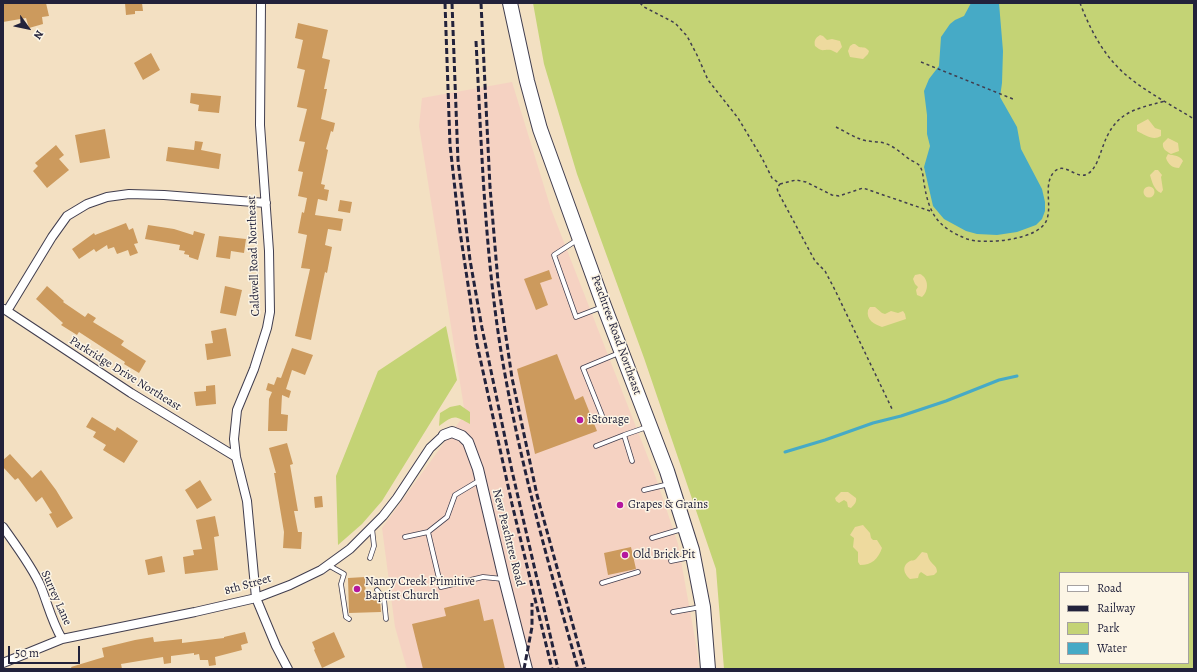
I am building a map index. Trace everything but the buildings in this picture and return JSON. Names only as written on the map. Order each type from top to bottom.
[{"type":"highway","name":"Peachtree Road Northeast","points":[[510,3],[527,81],[540,129],[604,306],[650,426],[686,529],[694,556],[703,607],[708,669]]},
{"type":"street","name":"Caldwell Road Northeast","points":[[260,3],[260,125],[269,250],[270,312],[267,328],[254,369],[237,410],[234,439],[236,457],[247,501],[256,598],[276,646],[288,669]]},
{"type":"street","points":[[5,310],[67,216],[87,204],[107,197],[129,194],[266,203]]},
{"type":"street","name":"Parkridge Drive Northeast","points":[[5,310],[131,393],[236,457]]},
{"type":"street","name":"New Peachtree Road","points":[[444,436],[452,432],[462,436],[468,442],[478,469],[504,579],[528,669]]},
{"type":"street","name":"8th Street","points":[[3,663],[62,638],[195,612],[256,598],[290,585],[321,570],[350,549],[372,528],[396,498],[430,448],[444,436]]},
{"type":"street","name":"Surrey Lane","points":[[3,527],[19,550],[40,586],[54,626],[62,638]]},
{"type":"lane","points":[[580,238],[554,255],[576,317],[604,306]]},
{"type":"lane","points":[[603,418],[583,368],[622,352]]},
{"type":"lane","points":[[596,446],[650,426]]},
{"type":"lane","points":[[624,435],[632,461]]},
{"type":"lane","points":[[405,537],[428,532],[447,517],[455,495],[480,480]]},
{"type":"lane","points":[[644,490],[671,484]]},
{"type":"lane","points":[[370,558],[374,546],[372,528]]},
{"type":"lane","points":[[652,538],[686,529]]},
{"type":"lane","points":[[428,532],[441,587],[483,577],[504,579]]},
{"type":"lane","points":[[671,561],[694,556]]},
{"type":"lane","points":[[328,565],[344,574],[341,584],[346,617],[349,619]]},
{"type":"lane","points":[[602,583],[638,572]]},
{"type":"lane","points":[[377,590],[384,599],[386,619]]},
{"type":"lane","points":[[673,612],[703,607]]},
{"type":"path","points":[[640,3],[644,7],[675,24],[687,36],[708,80],[738,118],[772,178],[780,184]]},
{"type":"path","points":[[1080,3],[1098,43],[1116,66],[1130,79],[1194,118]]},
{"type":"path","points":[[921,62],[1012,99]]},
{"type":"path","points":[[836,127],[860,140],[891,145],[919,165],[923,175],[928,205],[931,212],[946,227],[968,239],[985,242],[997,242],[1014,239],[1036,231],[1043,226],[1047,221],[1049,211],[1049,180],[1053,173],[1062,168],[1078,175],[1085,175],[1090,172],[1098,161],[1110,130],[1117,121],[1125,114],[1138,108],[1165,101]]},
{"type":"path","points":[[893,411],[835,290],[825,271],[815,261],[777,188],[780,184],[796,180],[806,182],[832,195],[839,196],[863,188],[931,212]]},
{"type":"shaded area","points":[[512,82],[551,209],[656,478],[678,544],[699,669],[407,669],[395,627],[382,528],[465,414],[419,126],[422,98]]},
{"type":"green space","points":[[533,3],[1194,3],[1194,669],[724,669],[716,569],[644,358],[577,174],[544,64]]},
{"type":"green space","points":[[446,326],[457,380],[382,501],[362,524],[338,545],[336,476],[378,371]]},
{"type":"green space","points":[[460,405],[470,412],[470,424],[461,419],[451,418],[439,426],[440,413],[450,407]]},
{"type":"sand","points":[[820,35],[827,40],[832,39],[840,41],[842,47],[837,53],[831,50],[820,49],[815,46],[815,43],[816,38]]},
{"type":"sand","points":[[853,44],[868,49],[868,54],[863,59],[850,57],[848,51],[850,46]]},
{"type":"sand","points":[[1148,119],[1155,128],[1161,130],[1161,136],[1152,138],[1137,131],[1137,125]]},
{"type":"sand","points":[[1168,138],[1178,143],[1179,151],[1171,154],[1165,150],[1163,143]]},
{"type":"sand","points":[[1168,154],[1182,159],[1183,161],[1179,168],[1169,164],[1166,158]]},
{"type":"sand","points":[[1155,170],[1158,170],[1162,175],[1163,190],[1161,193],[1155,188],[1150,175]]},
{"type":"sand","points":[[1149,186],[1153,188],[1155,192],[1153,196],[1149,198],[1145,196],[1143,192],[1145,188]]},
{"type":"sand","points":[[920,274],[925,278],[927,285],[926,291],[922,297],[917,295],[916,290],[918,287],[913,279],[915,275]]},
{"type":"sand","points":[[870,307],[875,307],[885,314],[891,311],[898,313],[903,311],[906,319],[882,327],[869,319],[868,310]]},
{"type":"sand","points":[[841,492],[848,492],[856,498],[856,502],[851,508],[848,507],[847,502],[844,500],[839,503],[836,501],[835,498]]},
{"type":"sand","points":[[863,525],[870,533],[871,538],[873,540],[877,540],[882,548],[874,561],[868,564],[860,565],[858,562],[858,552],[853,547],[854,538],[850,535],[855,527]]},
{"type":"sand","points":[[922,552],[927,553],[937,572],[934,575],[927,576],[921,572],[918,578],[910,579],[904,570],[905,565],[910,561],[915,560]]},
{"type":"water","points":[[971,3],[999,3],[1003,51],[1000,97],[1017,127],[1021,149],[1042,189],[1045,202],[1045,211],[1042,219],[1036,225],[1017,232],[997,235],[977,234],[966,231],[944,219],[933,206],[924,167],[930,146],[927,134],[927,115],[924,91],[929,79],[939,66],[941,37],[950,24],[964,16]]},
{"type":"waterway","points":[[785,452],[873,423],[901,416],[946,401],[999,380],[1017,376]]},
{"type":"railway","points":[[445,3],[450,145],[459,225],[477,344],[512,504],[552,669]]},
{"type":"railway","points":[[452,3],[458,161],[470,260],[482,328],[512,471],[558,669]]},
{"type":"railway","points":[[481,3],[490,187],[498,282],[512,378],[537,495],[585,669]]},
{"type":"railway","points":[[476,41],[485,211],[493,296],[499,338],[521,453],[548,561],[578,669]]},
{"type":"railway","points":[[524,669],[532,627],[532,603]]},
{"type":"place","name":"iStorage","points":[[580,420]]},
{"type":"place","name":"Grapes & Grains","points":[[620,505]]},
{"type":"place","name":"Old Brick Pit","points":[[625,555]]},
{"type":"place","name":"Nancy Creek Primitive Baptist Church","points":[[357,589]]}]
